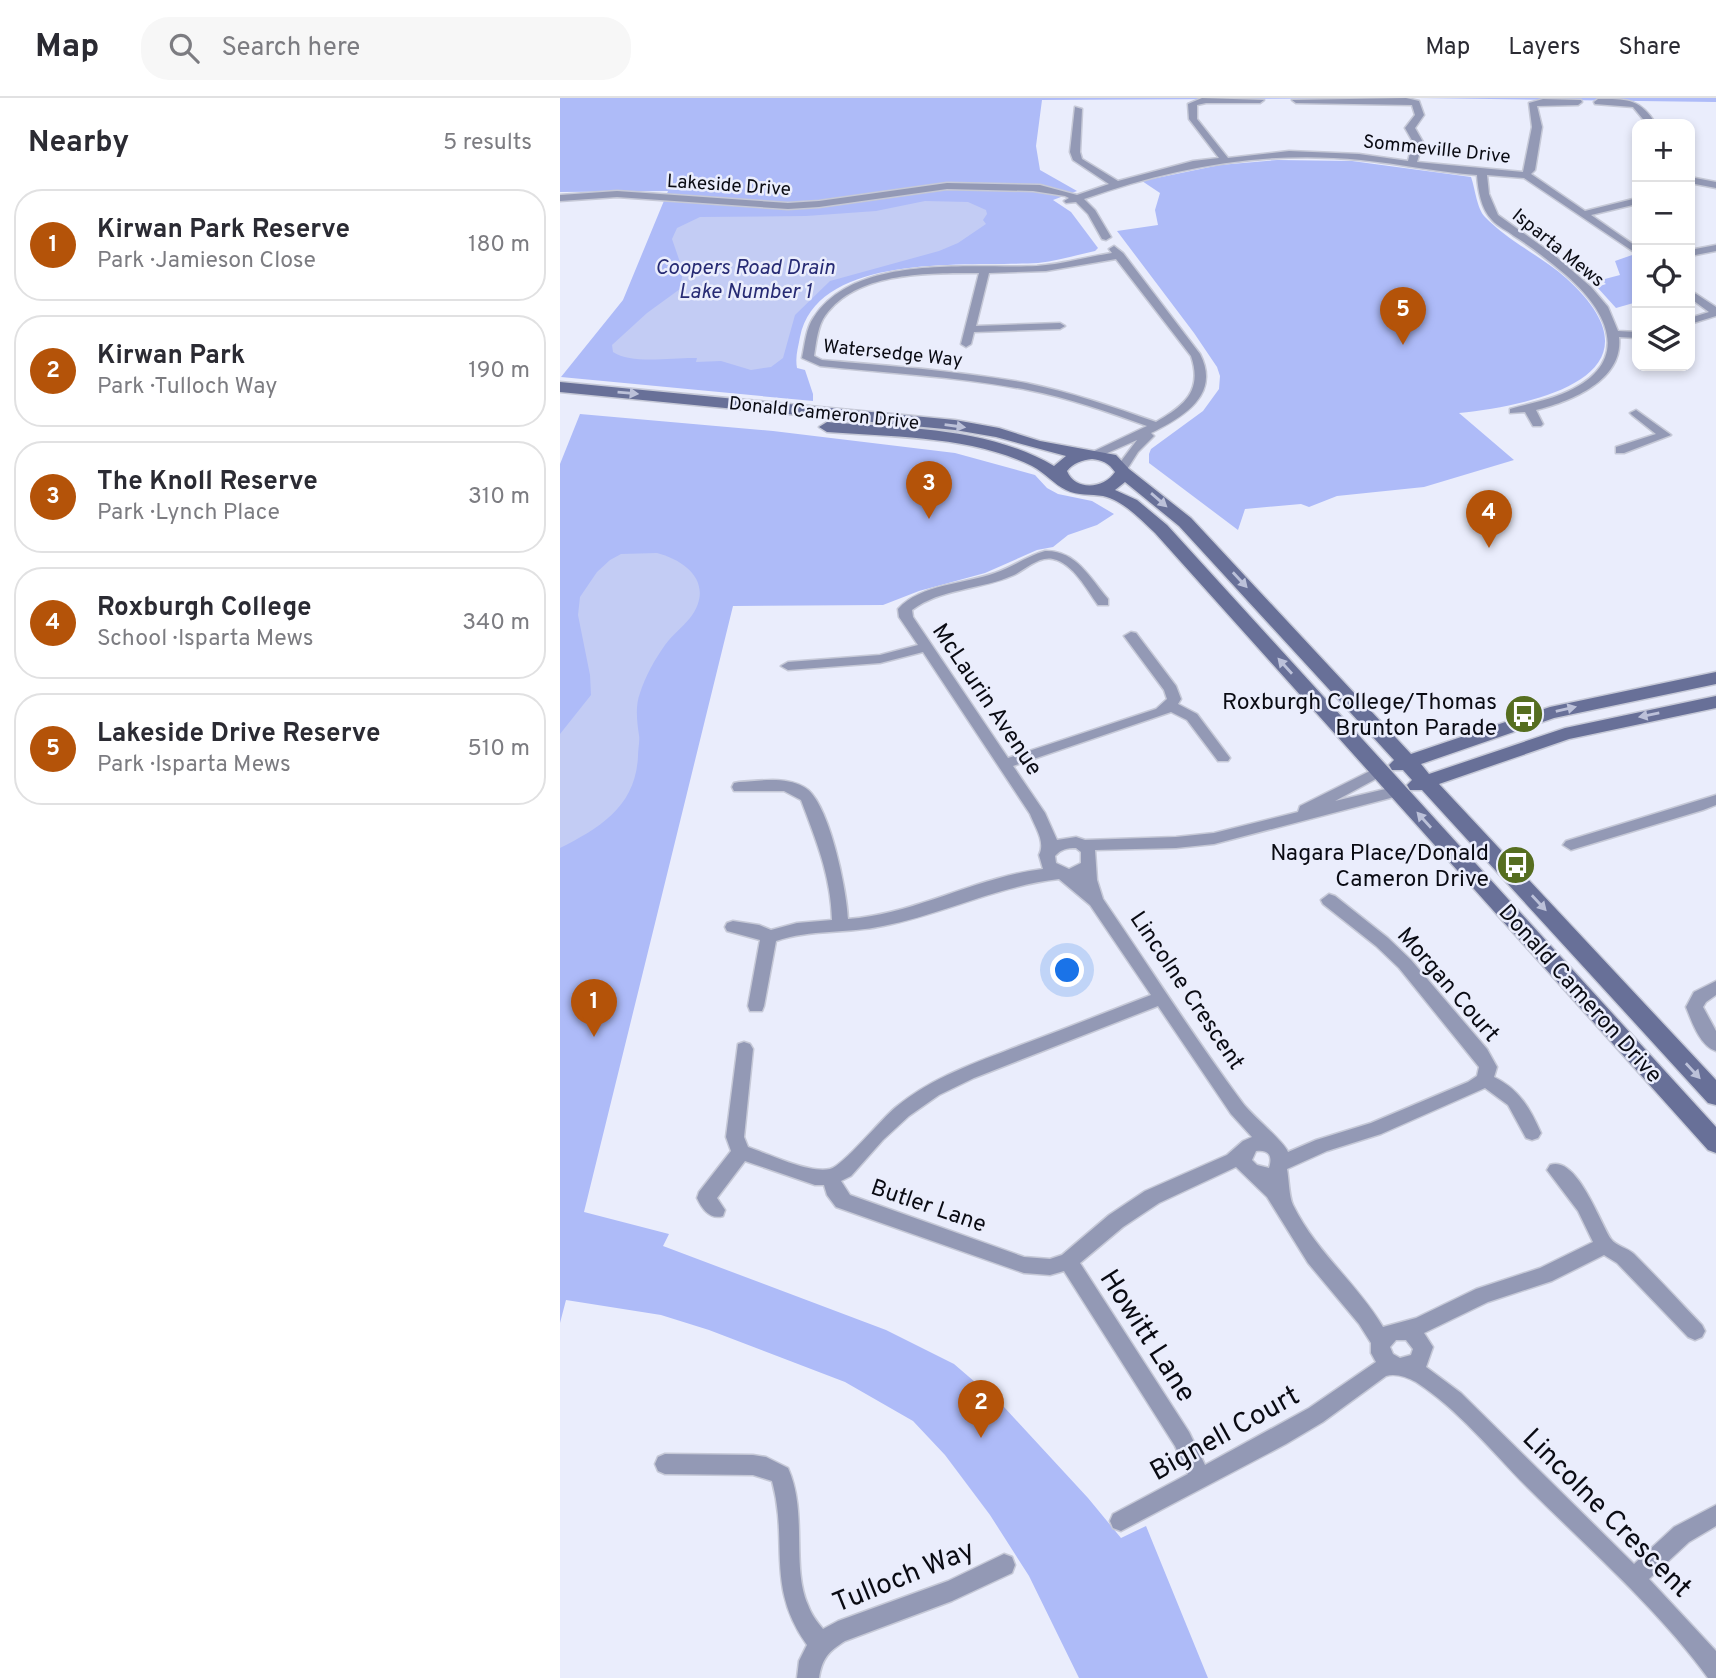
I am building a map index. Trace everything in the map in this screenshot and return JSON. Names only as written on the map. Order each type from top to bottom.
[{"type":"street","points":[[1225,160],[1193,119],[1192,104],[1205,100],[1260,100]]},
{"type":"street","points":[[1296,100],[1403,100],[1416,103],[1420,115],[1410,128],[1418,142],[1412,164]]},
{"type":"street","points":[[1526,175],[1530,170],[1537,127],[1532,106],[1543,102],[1578,102]]},
{"type":"street","points":[[1598,102],[1637,104],[1644,108],[1649,119]]},
{"type":"street","points":[[1078,109],[1075,152],[1077,160],[1115,183]]},
{"type":"street","name":"Sommeville Drive","points":[[1076,201],[1115,183],[1162,170],[1225,160],[1274,156],[1335,156],[1482,173],[1526,175],[1632,248]]},
{"type":"street","name":"Isparta Mews","points":[[1482,173],[1482,181],[1494,216],[1587,289],[1607,314],[1614,334]]},
{"type":"street","points":[[1695,181],[1716,185]]},
{"type":"street","name":"Lakeside Drive","points":[[560,198],[655,196],[761,206],[791,206],[819,205],[935,187],[1020,187],[1076,201]]},
{"type":"street","points":[[1060,477],[1062,465],[1122,444],[1157,426],[1192,401],[1198,392],[1202,370],[1196,356],[1076,201]]},
{"type":"street","points":[[1584,214],[1632,202]]},
{"type":"street","points":[[1695,252],[1716,248]]},
{"type":"street","name":"Watersedge Way","points":[[1119,255],[1049,268],[918,271],[884,278],[840,296],[820,316],[808,358],[820,363],[942,374],[1031,388],[1114,410],[1157,426]]},
{"type":"street","points":[[966,344],[985,269]]},
{"type":"street","points":[[1695,297],[1716,313]]},
{"type":"street","points":[[1695,319],[1716,313]]},
{"type":"street","points":[[970,329],[1060,326]]},
{"type":"street","points":[[1514,411],[1569,395],[1596,379],[1611,360],[1614,334],[1632,335]]},
{"type":"street","name":"Donald Cameron Drive","points":[[560,387],[813,418],[984,446],[1024,457],[1060,477],[1072,487],[1112,492],[1127,498],[1161,529],[1716,1143]]},
{"type":"street","name":"Donald Cameron Drive","points":[[560,401],[786,415]]},
{"type":"street","points":[[1530,408],[1537,424]]},
{"type":"street","points":[[1620,450],[1665,435],[1636,413]]},
{"type":"street","name":"Donald Cameron Drive","points":[[813,418],[955,425],[999,433],[1047,448],[1111,458],[1185,522],[1716,1096]]},
{"type":"street","points":[[1094,490],[1118,482],[1133,450],[1157,426]]},
{"type":"street","name":"McLaurin Avenue","points":[[1049,853],[1049,840],[1037,813],[906,617],[905,609],[919,600],[1011,572],[1042,555],[1057,556],[1068,561],[1102,602]]},
{"type":"street","points":[[1005,764],[1161,712],[1170,706],[1174,699],[1171,689],[1131,636]]},
{"type":"street","points":[[788,666],[880,659],[926,647]]},
{"type":"street","points":[[1297,815],[1380,771],[1550,713],[1716,678]]},
{"type":"street","points":[[1002,882],[1065,843],[1148,844],[1189,842],[1231,835],[1297,815],[1335,808],[1368,796],[1398,791],[1565,734],[1716,702]]},
{"type":"street","points":[[1170,706],[1192,717],[1223,758]]},
{"type":"street","points":[[739,787],[786,786],[800,789],[808,797],[833,864],[839,892],[840,927]]},
{"type":"street","points":[[1571,845],[1598,833],[1664,817],[1716,800]]},
{"type":"street","name":"McLaurin Avenue","points":[[1037,813],[1062,835],[1080,845]]},
{"type":"street","points":[[733,927],[759,931],[769,937],[796,929],[840,927],[885,920],[1002,882],[1079,873],[1117,850],[1148,844]]},
{"type":"street","points":[[1080,845],[1090,853],[1090,864]]},
{"type":"street","points":[[1049,853],[1049,866],[1062,874]]},
{"type":"street","name":"Lincolne Crescent","points":[[1090,864],[1089,878],[1096,901]]},
{"type":"street","name":"Lincolne Crescent","points":[[1062,874],[1077,883],[1096,901],[1237,1109],[1271,1145]]},
{"type":"street","name":"Morgan Court","points":[[1279,1166],[1322,1145],[1374,1129],[1474,1087],[1484,1080],[1488,1067],[1481,1054],[1405,964],[1329,900]]},
{"type":"street","points":[[756,1006],[769,937]]},
{"type":"street","points":[[1716,987],[1700,997],[1693,1007],[1701,1024],[1716,1044]]},
{"type":"street","points":[[744,1049],[735,1137],[741,1152],[815,1177],[831,1177],[845,1171],[903,1111],[933,1090],[968,1073],[1161,998]]},
{"type":"street","name":"Morgan Court","points":[[1484,1080],[1515,1098],[1532,1133]]},
{"type":"street","name":"Lincolne Crescent","points":[[1237,1109],[1245,1135],[1244,1150]]},
{"type":"street","points":[[1068,1261],[1116,1221],[1152,1197],[1233,1160],[1255,1143],[1271,1145],[1280,1154],[1279,1166],[1286,1211]]},
{"type":"street","name":"Morgan Court","points":[[1271,1145],[1291,1148],[1322,1145]]},
{"type":"street","points":[[1244,1150],[1243,1162],[1268,1184],[1316,1259],[1353,1298],[1380,1346],[1397,1366],[1419,1361],[1423,1349],[1452,1311]]},
{"type":"street","points":[[716,1210],[706,1198],[741,1152]]},
{"type":"street","points":[[1199,1175],[1253,1172],[1268,1174],[1279,1166]]},
{"type":"street","points":[[1556,1170],[1572,1186],[1598,1225],[1604,1246],[1624,1257],[1695,1331]]},
{"type":"street","name":"Butler Lane","points":[[831,1177],[834,1190],[843,1201],[1024,1265],[1050,1267],[1068,1261]]},
{"type":"street","points":[[1380,1346],[1390,1331],[1404,1329],[1452,1311],[1483,1295],[1545,1275],[1604,1246]]},
{"type":"street","name":"Howitt Lane","points":[[1068,1261],[1182,1439],[1200,1477]]},
{"type":"street","points":[[1353,1298],[1417,1336],[1423,1349]]},
{"type":"street","name":"Bignell Court","points":[[1352,1389],[1380,1346]]},
{"type":"street","name":"Lincolne Crescent","points":[[1423,1349],[1430,1367],[1454,1400]]},
{"type":"street","name":"Lincolne Crescent","points":[[1397,1366],[1421,1374],[1454,1400],[1634,1579],[1702,1651],[1716,1670]]},
{"type":"street","name":"Bignell Court","points":[[1121,1521],[1279,1437],[1380,1369],[1397,1366]]},
{"type":"street","points":[[665,1464],[753,1465],[766,1467],[781,1475],[787,1493],[795,1600],[802,1618],[820,1644]]},
{"type":"street","points":[[1634,1579],[1668,1544],[1700,1522],[1716,1515]]},
{"type":"street","name":"Tulloch Way","points":[[808,1678],[810,1661],[820,1644],[838,1632],[932,1598],[1004,1565]]},
{"type":"shaded area","points":[[560,98],[1419,98],[1042,100],[1036,146],[1040,170],[1077,191],[1053,200],[1071,212],[1098,248],[1095,251],[1038,263],[939,265],[901,269],[866,276],[836,289],[813,309],[800,337],[797,368],[805,370],[813,401],[561,377],[623,300],[668,191],[560,192]]},
{"type":"shaded area","points":[[1419,98],[1716,98],[1716,102]]},
{"type":"shaded area","points":[[1277,160],[1352,161],[1471,177],[1478,204],[1485,217],[1504,234],[1566,278],[1595,311],[1605,338],[1599,361],[1581,378],[1555,392],[1524,402],[1459,413],[1514,460],[1424,487],[1337,496],[1309,507],[1301,504],[1245,509],[1238,530],[1149,463],[1151,449],[1203,411],[1219,389],[1220,376],[1194,333],[1117,231],[1158,225],[1155,210],[1160,193],[1142,181],[1220,165]]},
{"type":"shaded area","points":[[1632,255],[1632,303],[1616,308],[1597,287],[1606,284],[1601,280],[1620,275],[1615,261]]},
{"type":"shaded area","points":[[580,414],[773,431],[955,453],[1035,475],[1047,488],[1058,494],[1092,501],[1114,514],[1097,525],[1068,535],[1053,547],[1037,550],[985,573],[919,591],[883,605],[733,606],[584,1212],[669,1234],[663,1246],[886,1330],[954,1364],[1004,1407],[1121,1538],[1146,1526],[1208,1678],[1079,1678],[1029,1576],[990,1515],[945,1455],[913,1421],[845,1382],[709,1330],[661,1315],[566,1300],[560,1323],[560,464]]},
{"type":"water","name":"Coopers Road Drain Lake Number 1","points":[[925,201],[968,202],[986,210],[987,214],[983,220],[986,224],[958,243],[939,251],[830,281],[795,315],[783,358],[771,367],[751,370],[721,361],[696,362],[697,358],[642,359],[613,352],[612,345],[647,313],[680,289],[683,271],[672,239],[677,228],[700,217],[806,216],[876,211]]},
{"type":"water","points":[[657,553],[688,568],[699,585],[697,606],[690,618],[661,650],[638,698],[638,756],[631,789],[623,802],[602,823],[560,848],[560,734],[591,695],[590,675],[578,615],[580,597],[597,572],[610,560],[621,554]]},
{"type":"place","name":"Lakeside Drive Reserve","points":[[1403,345]]},
{"type":"place","name":"The Knoll Reserve","points":[[929,519]]},
{"type":"place","name":"Roxburgh College","points":[[1489,548]]},
{"type":"place","name":"Roxburgh College/Thomas Brunton Parade","points":[[1524,714]]},
{"type":"place","name":"Nagara Place/Donald Cameron Drive","points":[[1516,865]]},
{"type":"place","name":"Kirwan Park Reserve","points":[[594,1037]]},
{"type":"place","name":"Kirwan Park","points":[[981,1438]]}]
